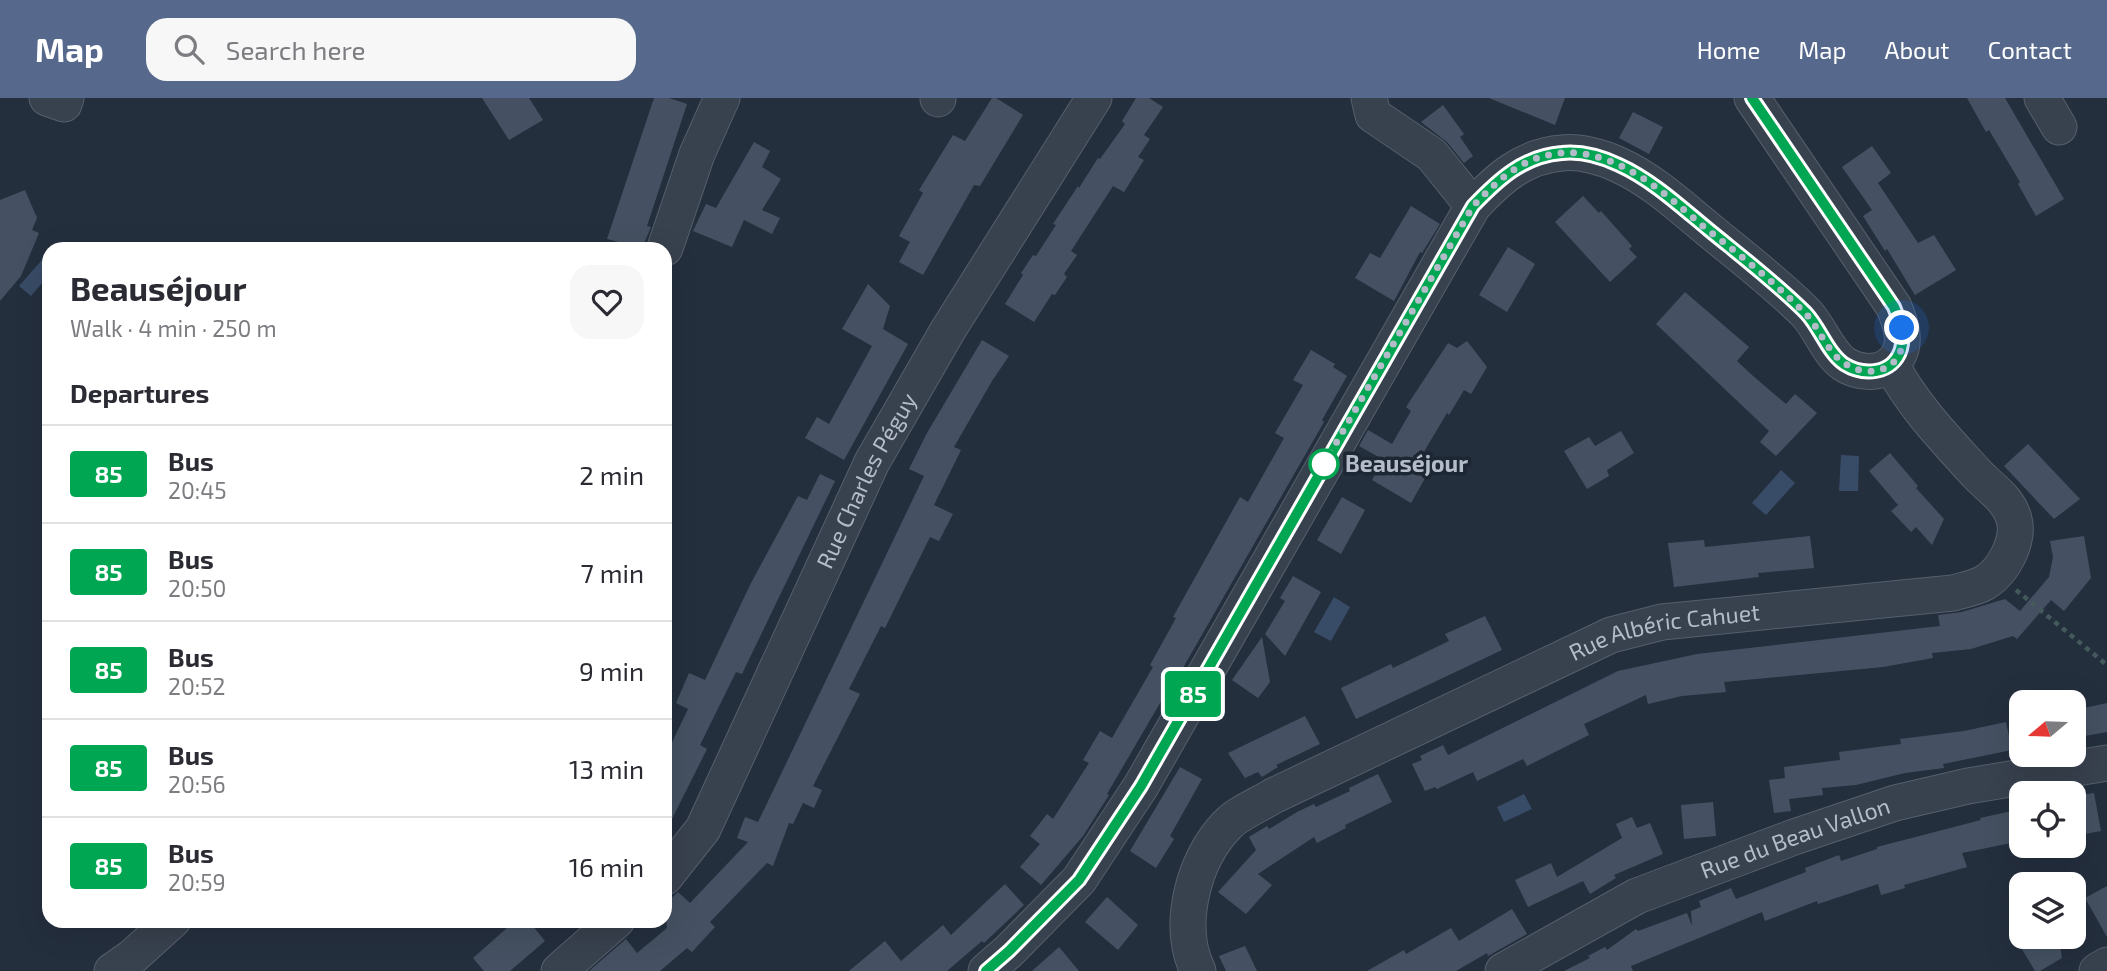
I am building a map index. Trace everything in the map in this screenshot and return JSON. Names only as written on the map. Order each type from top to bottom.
[{"type":"street","points":[[47,98],[64,104],[66,98]]},
{"type":"street","points":[[667,242],[697,154],[722,98]]},
{"type":"street","name":"Rue Charles Péguy","points":[[672,868],[703,830],[872,462],[948,330],[1094,98]]},
{"type":"street","points":[[1369,98],[1373,116],[1433,155],[1473,206]]},
{"type":"street","points":[[986,971],[1079,880],[1141,786],[1473,206],[1501,177],[1530,161],[1562,153],[1593,155],[1620,165],[1667,195],[1768,279],[1807,315],[1841,362],[1857,371],[1872,373],[1891,364],[1901,349],[1902,328],[1894,307],[1752,98]]},
{"type":"street","points":[[1891,364],[1903,389],[1979,476],[2003,498],[2014,520],[2014,530],[2012,548],[1996,573]]},
{"type":"street","name":"Rue Albéric Cahuet","points":[[1198,971],[1188,933],[1189,898],[1203,860],[1227,824],[1273,796],[1611,635],[1661,622],[1953,593],[1982,584],[1996,573]]},
{"type":"street","name":"Rue du Beau Vallon","points":[[1503,971],[1637,896],[1807,833],[1895,803],[1968,786],[2107,763]]},
{"type":"street","points":[[112,971],[164,928]]},
{"type":"street","points":[[559,971],[608,928]]},
{"type":"street","points":[[2097,971],[2107,965]]},
{"type":"path","points":[[1996,573],[2107,665]]},
{"type":"water","points":[[42,260],[42,283],[31,296],[19,286]]},
{"type":"water","points":[[1841,455],[1859,456],[1858,491],[1839,491]]},
{"type":"water","points":[[1781,470],[1795,483],[1766,515],[1752,503]]},
{"type":"water","points":[[1334,597],[1350,607],[1331,641],[1314,632]]},
{"type":"water","points":[[1524,794],[1532,809],[1504,822],[1497,807]]},
{"type":"building","points":[[482,98],[529,98],[543,120],[509,140]]},
{"type":"building","points":[[654,98],[669,98],[687,104],[647,226],[651,227],[645,242],[607,239]]},
{"type":"building","points":[[992,98],[1023,115],[980,186],[974,185],[923,275],[899,262],[910,242],[899,236],[923,193],[919,190],[953,135],[965,141]]},
{"type":"building","points":[[1136,98],[1149,98],[1163,107],[1144,135],[1150,139],[1138,157],[1144,160],[1124,192],[1113,186],[1071,251],[1077,255],[1064,274],[1067,277],[1034,322],[1005,304],[1023,275],[1021,273],[1033,255],[1036,256],[1078,186],[1079,188],[1125,124],[1122,121]]},
{"type":"building","points":[[1489,98],[1565,98],[1555,125]]},
{"type":"building","points":[[1967,98],[2005,98],[2064,199],[2036,216],[2018,184],[2020,182]]},
{"type":"building","points":[[1443,105],[1464,134],[1460,137],[1473,156],[1464,163],[1447,142],[1421,122]]},
{"type":"building","points":[[1633,112],[1663,127],[1649,154],[1619,138]]},
{"type":"building","points":[[754,142],[770,151],[762,167],[781,179],[762,210],[780,218],[772,234],[744,220],[732,247],[693,231],[706,204],[716,208]]},
{"type":"building","points":[[1872,146],[1891,173],[1878,183],[1918,243],[1934,235],[1956,270],[1915,295],[1863,216],[1872,210],[1842,167]]},
{"type":"building","points":[[25,190],[37,218],[32,230],[39,233],[21,276],[0,301],[0,200]]},
{"type":"building","points":[[1583,196],[1599,213],[1601,211],[1632,246],[1629,249],[1637,257],[1610,282],[1555,222]]},
{"type":"building","points":[[1411,206],[1440,224],[1422,253],[1420,252],[1394,301],[1355,278],[1370,253],[1380,258]]},
{"type":"building","points":[[1508,247],[1535,264],[1507,312],[1479,295]]},
{"type":"building","points":[[868,284],[890,306],[883,329],[908,344],[844,460],[805,438],[817,417],[829,424],[872,346],[842,329]]},
{"type":"building","points":[[1685,292],[1749,347],[1737,361],[1752,375],[1786,404],[1795,394],[1817,413],[1776,456],[1760,442],[1769,431],[1656,324]]},
{"type":"building","points":[[982,340],[1009,356],[954,447],[961,450],[934,505],[953,514],[939,541],[930,537],[885,628],[881,626],[849,689],[860,694],[813,786],[822,790],[814,808],[803,803],[793,824],[789,823],[773,866],[767,863],[710,922],[715,927],[692,952],[687,948],[660,971],[589,971],[626,939],[637,953],[667,928],[672,928],[672,898],[678,892],[690,903],[748,842],[737,838],[745,817],[758,822],[924,476],[909,469]]},
{"type":"building","points":[[1467,341],[1487,367],[1471,394],[1464,390],[1449,415],[1447,413],[1416,465],[1428,473],[1411,503],[1372,480],[1384,460],[1359,446],[1368,430],[1392,444],[1411,411],[1406,407],[1448,343],[1457,348]]},
{"type":"building","points":[[1311,350],[1335,364],[1333,367],[1347,376],[1322,420],[1324,422],[1176,680],[1174,679],[1107,794],[1109,795],[1083,836],[1041,885],[1020,867],[1040,844],[1030,836],[1047,814],[1053,819],[1089,763],[1083,760],[1100,731],[1112,738],[1153,667],[1150,665],[1176,618],[1173,617],[1240,497],[1248,502],[1284,438],[1275,433],[1303,385],[1293,380]]},
{"type":"building","points":[[1621,431],[1634,453],[1607,470],[1609,476],[1587,489],[1564,451],[1589,437],[1595,446]]},
{"type":"building","points":[[2028,444],[2080,499],[2054,519],[2004,466]]},
{"type":"building","points":[[1890,453],[1944,519],[1932,545],[1916,527],[1911,532],[1891,511],[1898,505],[1869,471]]},
{"type":"building","points":[[820,474],[835,481],[742,674],[736,672],[700,745],[707,749],[672,819],[672,742],[688,709],[676,703],[689,673],[705,680],[751,583],[798,496],[807,500]]},
{"type":"building","points":[[1342,497],[1365,510],[1341,554],[1317,540]]},
{"type":"building","points":[[1810,536],[1814,568],[1758,573],[1759,577],[1674,587],[1668,543],[1704,540],[1705,547]]},
{"type":"building","points":[[2084,536],[2091,578],[2064,611],[2051,600],[2017,639],[2013,636],[1971,649],[1932,653],[1933,658],[1883,667],[1724,682],[1726,692],[1682,696],[1648,704],[1646,695],[1584,724],[1589,735],[1527,766],[1523,759],[1477,781],[1473,772],[1437,789],[1435,787],[1425,791],[1412,764],[1422,760],[1420,756],[1443,745],[1448,755],[1618,671],[1697,654],[1940,626],[1938,615],[1962,612],[2005,599],[2020,611],[2049,577],[2053,557],[2050,541]]},
{"type":"building","points":[[1293,576],[1321,592],[1285,656],[1265,634],[1285,601],[1280,598]]},
{"type":"building","points":[[1485,616],[1502,650],[1356,719],[1341,688],[1391,664],[1393,668],[1449,641],[1445,634]]},
{"type":"building","points":[[1262,637],[1270,682],[1258,698],[1232,680]]},
{"type":"building","points":[[2107,703],[2107,732],[2086,736],[2086,707]]},
{"type":"building","points":[[1305,716],[1320,744],[1276,765],[1278,767],[1262,777],[1258,772],[1245,778],[1228,753]]},
{"type":"building","points":[[2006,722],[2009,751],[1943,764],[1944,768],[1905,773],[1856,785],[1822,788],[1823,795],[1789,799],[1791,811],[1774,813],[1769,780],[1785,778],[1784,767],[1840,760],[1839,752],[1901,744],[1900,739],[1964,731]]},
{"type":"building","points":[[1180,767],[1202,779],[1170,836],[1174,839],[1156,868],[1130,851]]},
{"type":"building","points":[[1378,774],[1392,802],[1345,825],[1346,828],[1317,843],[1314,837],[1258,874],[1272,885],[1246,914],[1218,892],[1256,850],[1249,837],[1314,804],[1316,807],[1350,791],[1349,788]]},
{"type":"building","points":[[2094,793],[2101,831],[2086,834],[2086,794]]},
{"type":"building","points":[[1713,802],[1716,836],[1684,839],[1681,805]]},
{"type":"building","points":[[2009,812],[2009,843],[1962,853],[1967,867],[1904,885],[1905,888],[1881,895],[1878,884],[1818,904],[1817,901],[1765,921],[1762,912],[1631,966],[1633,971],[1564,971],[1605,947],[1607,950],[1636,929],[1638,931],[1687,913],[1692,926],[1691,911],[1701,907],[1699,901],[1731,888],[1736,899],[1806,872],[1805,868],[1839,855],[1841,861],[1877,847],[1981,820],[1980,818]]},
{"type":"building","points":[[1632,817],[1637,828],[1650,823],[1663,854],[1614,875],[1616,878],[1590,894],[1583,881],[1528,907],[1515,880],[1551,863],[1557,877],[1622,838],[1616,824]]},
{"type":"building","points":[[1005,884],[1024,905],[984,943],[982,941],[947,971],[849,971],[885,941],[901,961],[943,925],[951,935]]},
{"type":"building","points":[[2107,886],[2107,937],[2086,900]]},
{"type":"building","points":[[1107,897],[1138,925],[1118,950],[1085,922]]},
{"type":"building","points":[[1512,909],[1527,934],[1456,971],[1367,971],[1404,950],[1406,954],[1451,928],[1459,941]]},
{"type":"building","points":[[507,928],[534,928],[545,941],[510,971],[484,971],[473,958]]},
{"type":"building","points":[[1245,946],[1257,971],[1226,971],[1219,956]]},
{"type":"building","points":[[1059,947],[1079,971],[1032,971]]},
{"type":"building","points":[[2022,949],[2060,949],[2062,958],[2040,971],[2035,971]]},
{"type":"bus line","name":"85","points":[[986,971],[1079,880],[1141,786],[1473,206],[1501,177],[1530,161],[1562,153],[1593,155],[1620,165],[1667,195],[1768,279],[1807,315],[1841,362],[1857,371],[1872,373],[1891,364],[1901,349],[1902,328],[1894,307],[1752,98]]},
{"type":"place","name":"Beauséjour","points":[[1324,464]]},
{"type":"route","points":[[1324,464],[1473,206],[1501,177],[1530,161],[1562,153],[1593,155],[1620,165],[1667,195],[1807,315],[1841,362],[1857,371],[1872,373],[1891,364],[1901,349],[1902,328]]}]
